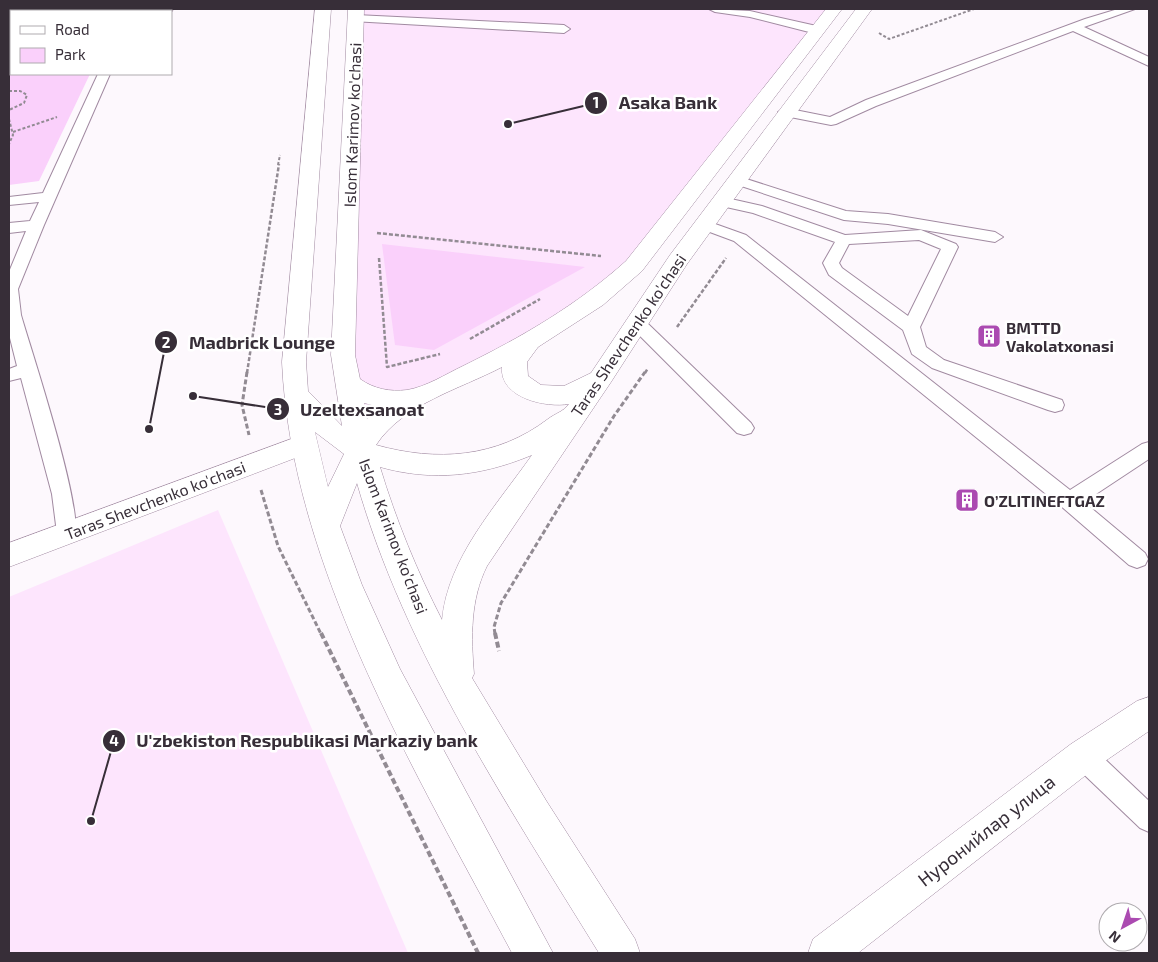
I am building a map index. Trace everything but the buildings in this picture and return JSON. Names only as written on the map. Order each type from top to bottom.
[{"type":"main road","points":[[323,9],[294,362],[295,392],[302,445],[325,527],[370,644],[409,723],[533,953]]},
{"type":"main road","name":"Taras Shevchenko ko'chasi","points":[[325,527],[360,450],[379,422],[402,406],[529,343],[579,312],[634,266],[834,9]]},
{"type":"main road","name":"Taras Shevchenko ko'chasi","points":[[459,688],[456,653],[457,610],[468,572],[704,225],[785,112],[864,9]]},
{"type":"main road","name":"Islom Karimov ko'chasi","points":[[356,14],[343,355],[346,382],[360,450],[399,558],[459,688],[621,953]]},
{"type":"main road","points":[[529,343],[515,360],[514,370],[518,381],[532,392],[552,396],[567,395],[582,390],[602,376]]},
{"type":"main road","name":"Taras Shevchenko ko'chasi","points":[[346,382],[361,392],[380,399],[402,400],[425,395]]},
{"type":"main road","points":[[295,392],[307,408],[330,431],[360,450],[422,466],[469,465],[496,458],[527,445],[554,430],[578,410]]},
{"type":"main road","name":"Taras Shevchenko ko'chasi","points":[[9,555],[302,445]]},
{"type":"main road","name":"Нуронийлар улица","points":[[827,953],[1083,756],[1149,712]]},
{"type":"lane","points":[[715,9],[751,11],[817,30]]},
{"type":"lane","points":[[785,112],[830,121],[871,103],[1074,27],[1129,9]]},
{"type":"lane","points":[[356,14],[564,30]]},
{"type":"lane","points":[[1074,27],[1149,62]]},
{"type":"lane","points":[[68,533],[62,494],[27,370],[13,337],[10,289],[48,198],[104,75]]},
{"type":"lane","points":[[737,180],[844,215],[888,219],[996,237]]},
{"type":"lane","points":[[9,201],[48,198]]},
{"type":"lane","points":[[722,202],[757,209],[844,240],[922,235],[950,248],[911,327]]},
{"type":"lane","points":[[704,225],[740,238],[1069,502],[1137,559]]},
{"type":"lane","points":[[9,228],[36,226]]},
{"type":"lane","points":[[844,240],[831,263],[835,271],[911,327],[918,350],[938,364],[1055,405]]},
{"type":"lane","points":[[9,249],[27,247]]},
{"type":"lane","points":[[636,323],[744,428]]},
{"type":"lane","points":[[9,375],[27,370]]},
{"type":"lane","points":[[1069,502],[1149,449]]},
{"type":"lane","points":[[1083,756],[1149,819]]},
{"type":"path","points":[[876,31],[889,39],[974,9]]},
{"type":"path","points":[[9,91],[20,91],[27,96],[24,103],[9,110]]},
{"type":"path","points":[[13,132],[38,125],[64,113]]},
{"type":"path","points":[[9,119],[13,132],[9,144]]},
{"type":"path","points":[[377,233],[607,257]]},
{"type":"path","points":[[499,651],[494,627],[501,603],[614,416],[740,238]]},
{"type":"path","points":[[466,341],[540,299]]},
{"type":"path","points":[[396,365],[444,353]]},
{"type":"shaded area","points":[[356,9],[834,9],[647,250],[617,282],[425,395],[366,439],[343,355]]},
{"type":"shaded area","points":[[218,510],[408,953],[9,953],[9,597]]},
{"type":"green space","points":[[9,9],[122,9],[10,10],[10,75],[90,75],[39,181],[9,185]]},
{"type":"green space","points":[[382,244],[585,267],[434,350],[395,345]]},
{"type":"place","name":"Asaka Bank","points":[[508,124]]},
{"type":"place","name":"BMTTD Vakolatxonasi","points":[[989,336]]},
{"type":"place","name":"Uzeltexsanoat","points":[[193,396]]},
{"type":"place","name":"Madbrick Lounge","points":[[149,429]]},
{"type":"place","name":"O’ZLITINEFTGAZ","points":[[967,500]]},
{"type":"place","name":"U'zbekiston Respublikasi Markaziy bank","points":[[91,821]]}]
